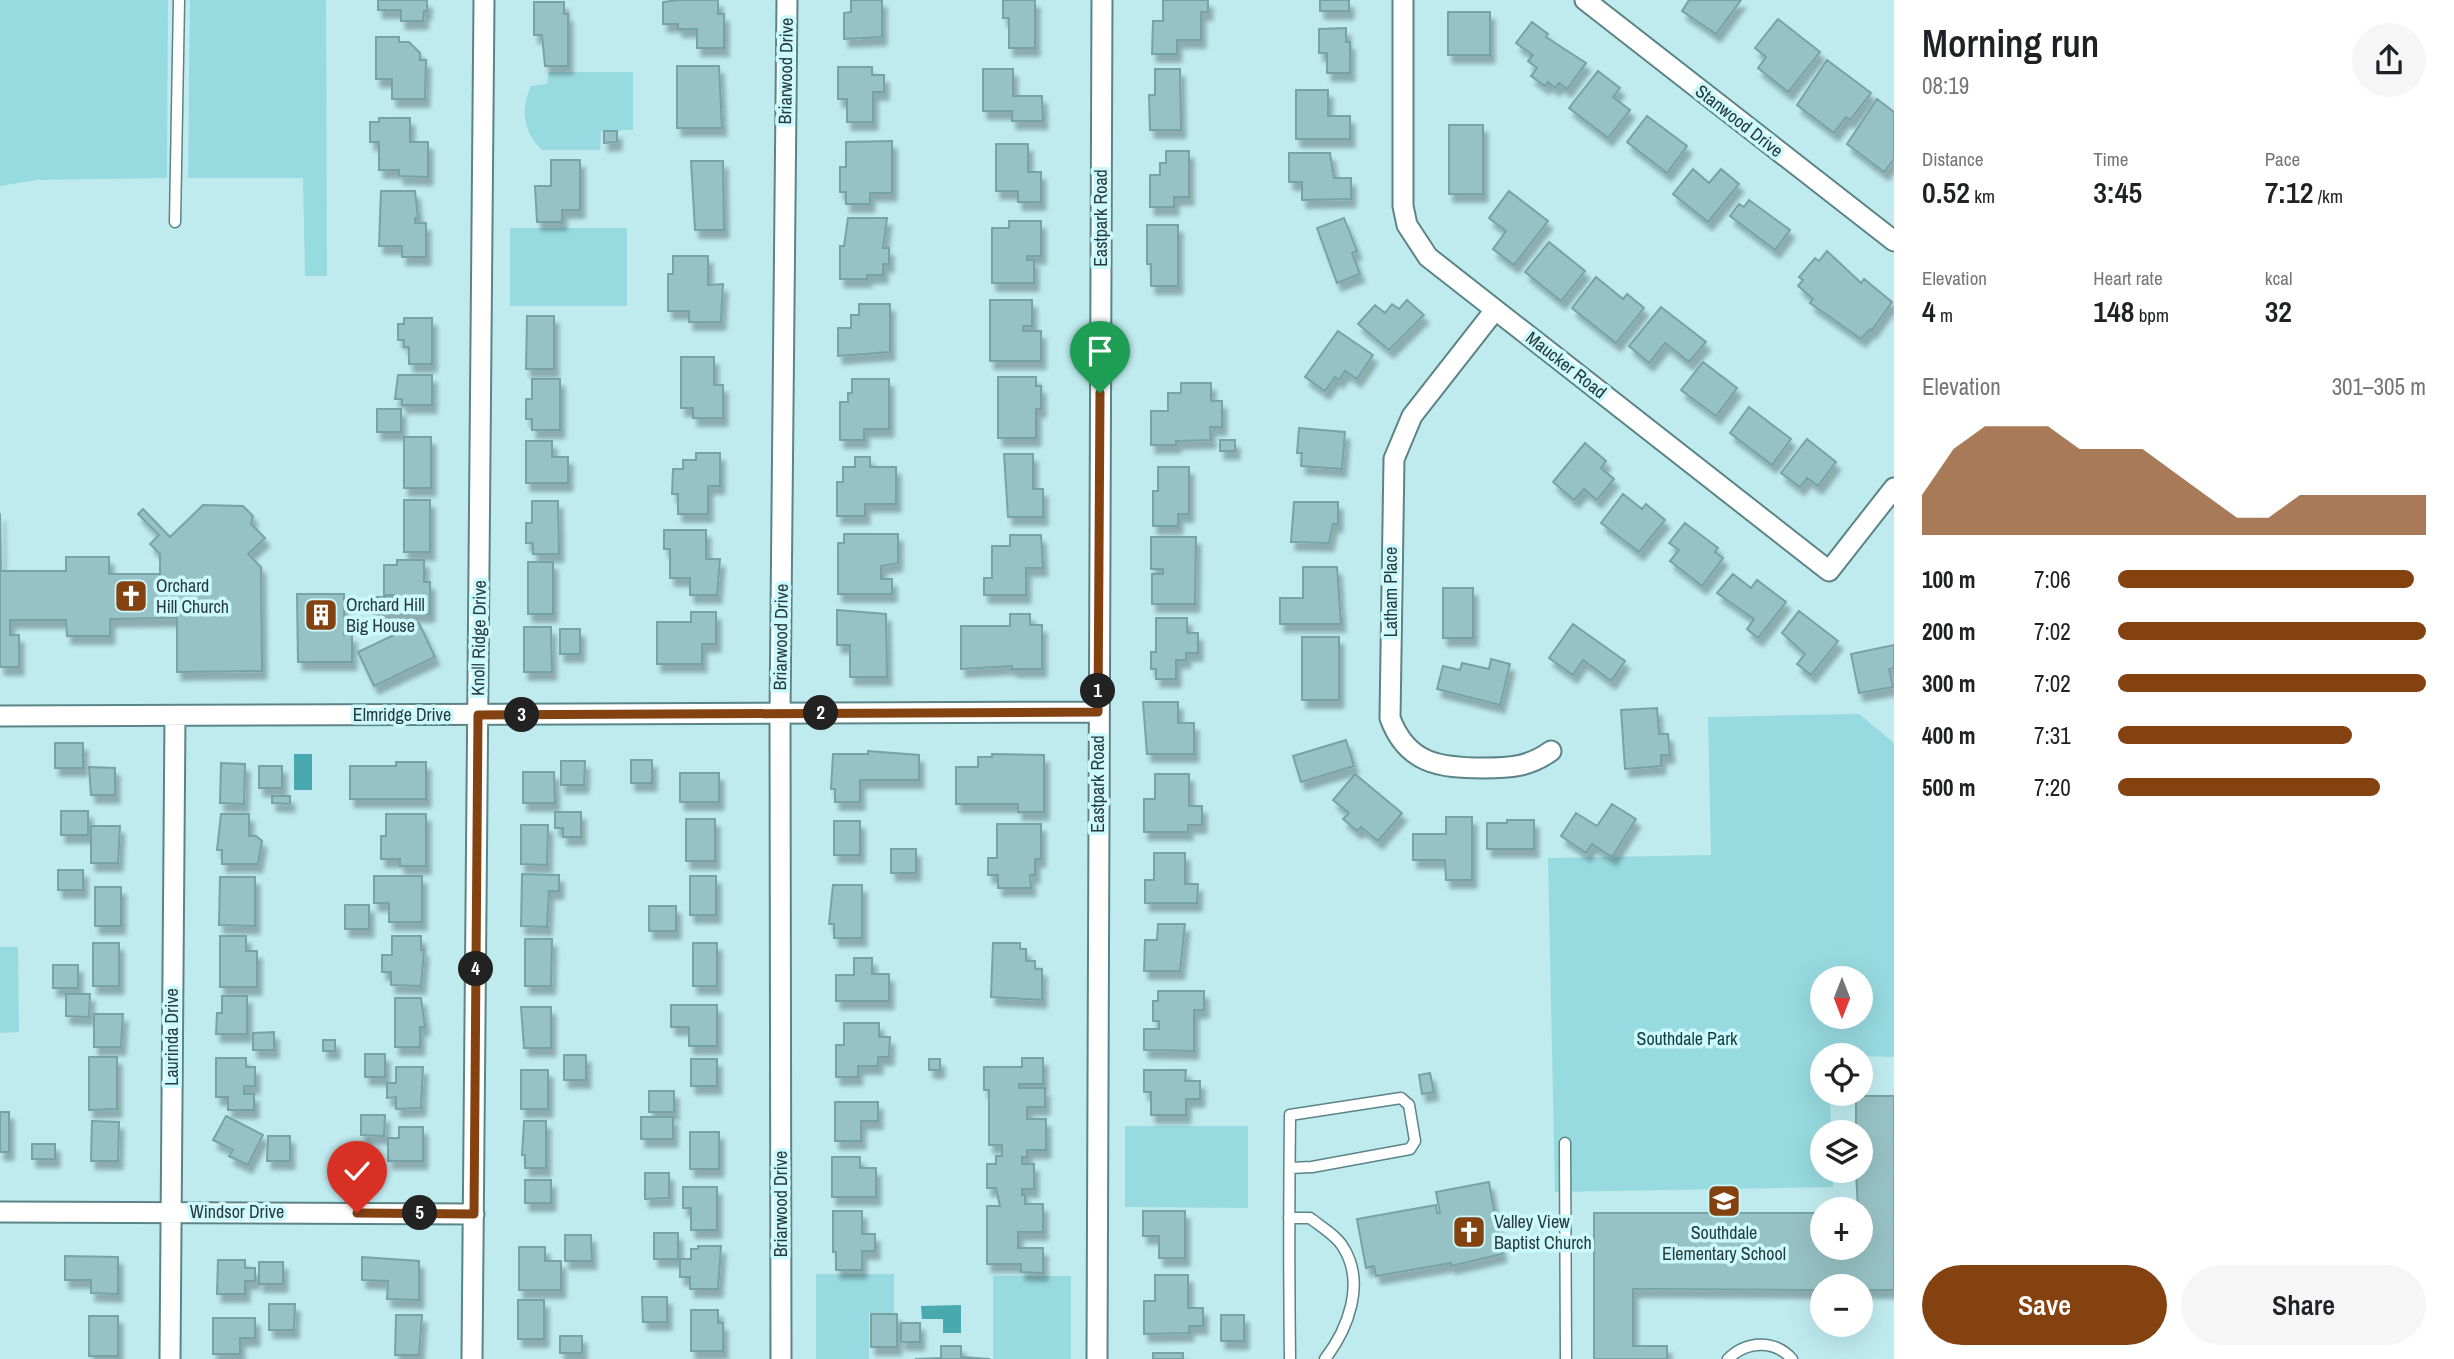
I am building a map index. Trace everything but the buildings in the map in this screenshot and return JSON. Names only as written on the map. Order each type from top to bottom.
[{"type":"street","name":"Knoll Ridge Drive","points":[[472,1359],[484,0]]},
{"type":"street","name":"Briarwood Drive","points":[[781,1359],[780,713],[787,0]]},
{"type":"street","name":"Eastpark Road","points":[[1097,1359],[1102,0]]},
{"type":"street","name":"Maucker Road","points":[[1403,0],[1403,206],[1407,225],[1428,257],[1829,571],[1894,488]]},
{"type":"street","name":"Stanwood Drive","points":[[1585,0],[1894,241]]},
{"type":"street","name":"Latham Place","points":[[1496,310],[1412,416],[1394,459],[1390,718],[1397,738],[1412,751],[1430,762],[1450,768],[1517,767],[1535,762],[1551,751]]},
{"type":"street","name":"Elmridge Drive","points":[[0,716],[1098,712]]},
{"type":"street","name":"Laurinda Drive","points":[[170,1359],[175,716]]},
{"type":"street","name":"Windsor Drive","points":[[0,1212],[474,1214]]},
{"type":"lane","points":[[175,222],[179,0]]},
{"type":"lane","points":[[1290,1168],[1312,1167],[1410,1149],[1415,1141],[1409,1105],[1401,1098],[1290,1115],[1289,1218],[1290,1359]]},
{"type":"lane","points":[[1565,1143],[1566,1359]]},
{"type":"lane","points":[[1289,1218],[1310,1218],[1319,1225],[1343,1246],[1352,1271],[1352,1312],[1340,1340],[1325,1359]]},
{"type":"lane","points":[[1728,1359],[1744,1347],[1760,1344],[1773,1345],[1792,1359]]},
{"type":"green space","points":[[0,0],[168,0],[167,178],[37,180],[0,186]]},
{"type":"green space","points":[[190,0],[326,0],[327,276],[305,276],[303,178],[188,178]]},
{"type":"green space","points":[[549,72],[633,72],[633,130],[601,131],[600,150],[542,150],[527,128],[525,103],[531,86],[547,84]]},
{"type":"green space","points":[[510,228],[627,228],[627,306],[510,306]]},
{"type":"green space","name":"Southdale Park","points":[[1859,714],[1894,743],[1894,1057],[1873,1056],[1873,1043],[1810,1043],[1810,1106],[1830,1106],[1831,1120],[1810,1120],[1810,1183],[1833,1183],[1833,1187],[1555,1192],[1548,858],[1711,855],[1708,717]]},
{"type":"green space","points":[[0,947],[18,947],[19,1032],[0,1033]]},
{"type":"green space","points":[[1125,1126],[1248,1126],[1248,1208],[1125,1207]]},
{"type":"green space","points":[[816,1274],[894,1274],[894,1313],[869,1313],[869,1359],[816,1359]]},
{"type":"green space","points":[[993,1276],[1071,1276],[1071,1359],[993,1359]]},
{"type":"shaded area","points":[[294,754],[312,754],[312,790],[294,790]]},
{"type":"shaded area","points":[[961,1305],[961,1333],[943,1333],[943,1319],[922,1319],[921,1306]]},
{"type":"place","name":"Orchard Hill Church","points":[[131,596]]},
{"type":"place","name":"Orchard Hill Big House","points":[[321,615]]},
{"type":"place","name":"Southdale Elementary School","points":[[1724,1201]]},
{"type":"place","name":"Valley View Baptist Church","points":[[1469,1232]]},
{"type":"route","points":[[357,1213],[474,1214],[478,715],[1098,712],[1100,393]]}]
